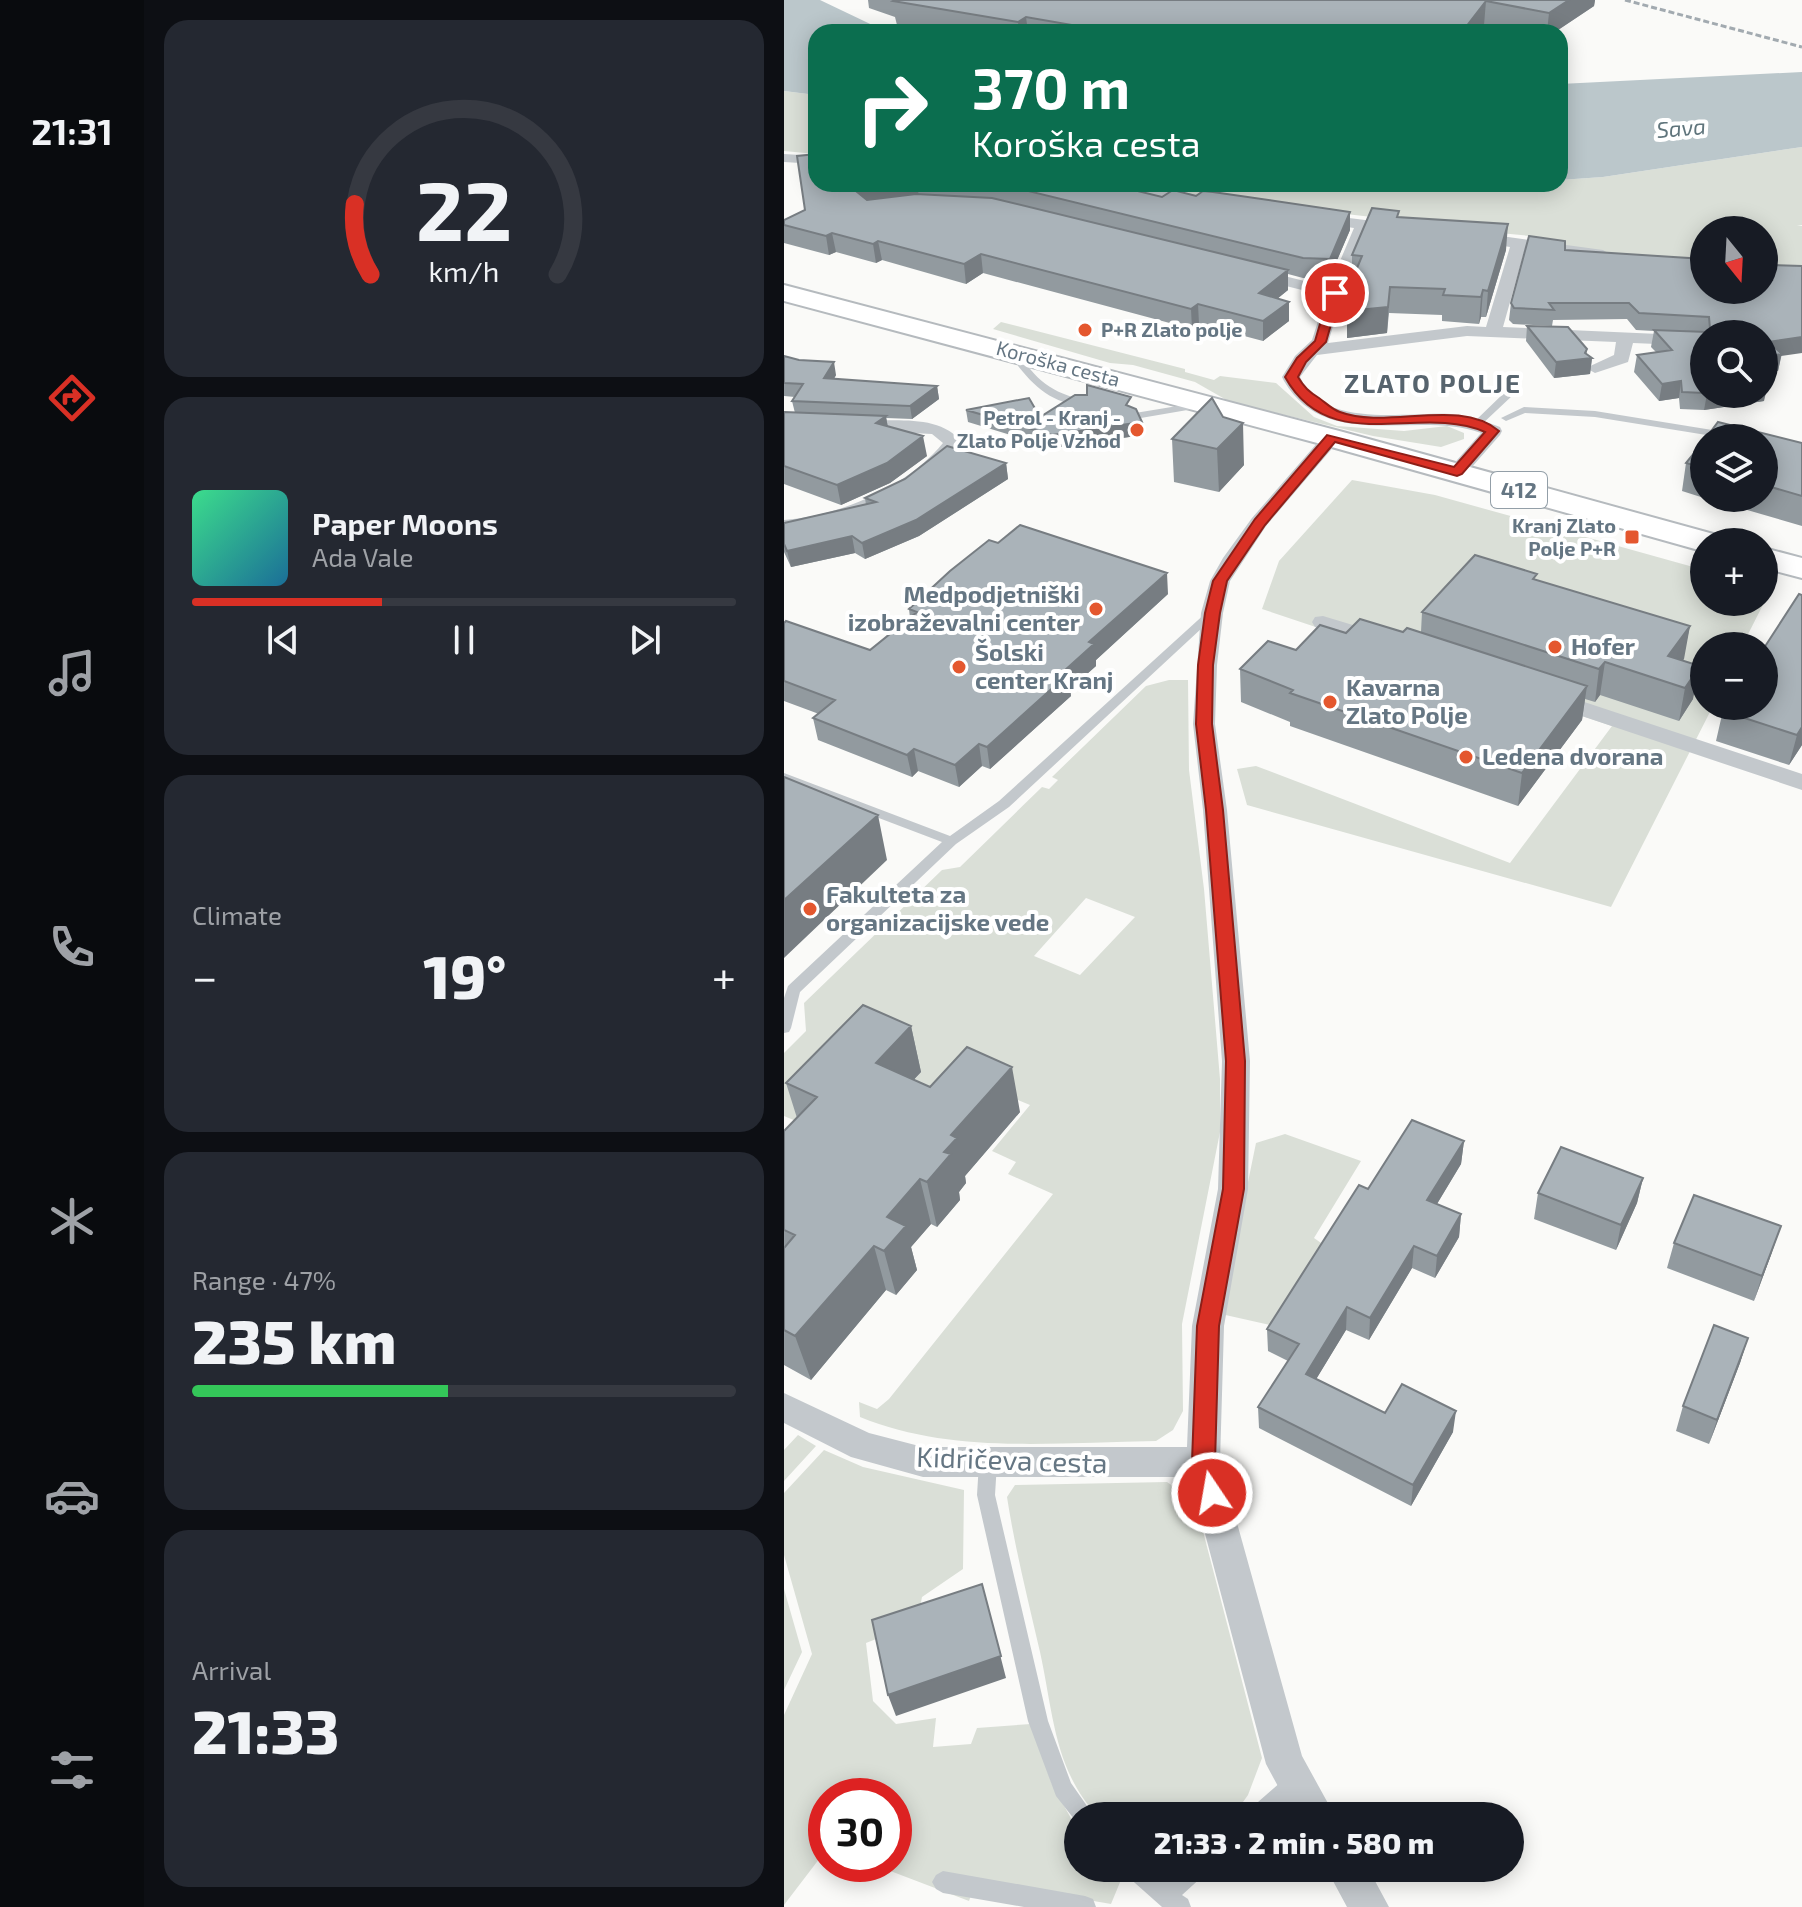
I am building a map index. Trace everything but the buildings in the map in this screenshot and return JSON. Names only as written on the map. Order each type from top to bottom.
[{"type":"main road","name":"412","points":[[784,267],[841,308]]},
{"type":"main road","name":"Koroška cesta","points":[[784,293],[1332,438],[1690,538]]},
{"type":"main road","points":[[1778,562],[1802,568]]},
{"type":"street","points":[[784,158],[808,159]]},
{"type":"street","points":[[784,166],[808,160]]},
{"type":"street","points":[[1156,192],[1212,203]]},
{"type":"street","points":[[1302,217],[1410,230]]},
{"type":"street","points":[[1363,225],[1335,293],[1320,342],[1291,377],[1293,384],[1319,407],[1335,415],[1367,422],[1448,419],[1477,424],[1493,431],[1457,472]]},
{"type":"street","points":[[1457,236],[1615,257]]},
{"type":"street","points":[[1494,330],[1519,243]]},
{"type":"street","points":[[1233,269],[1335,293]]},
{"type":"street","points":[[1312,350],[1434,334],[1681,323]]},
{"type":"street","points":[[1494,330],[1690,341]]},
{"type":"street","points":[[1595,368],[1622,358],[1625,339]]},
{"type":"street","points":[[784,526],[797,527],[832,516],[926,474],[953,443],[946,434],[935,429],[834,425]]},
{"type":"street","points":[[1308,1802],[1285,1764],[1203,1462],[1208,1326],[1233,1189],[1236,1061],[1215,810],[1204,724],[1206,665],[1212,613],[1220,581],[1259,522],[1332,438]]},
{"type":"street","points":[[1323,622],[1395,646]]},
{"type":"street","points":[[1531,691],[1802,782]]},
{"type":"street","name":"Kidričeva cesta","points":[[784,1407],[863,1446],[923,1462],[1203,1462]]},
{"type":"street","points":[[1354,1882],[1369,1907]]},
{"type":"lane","points":[[1013,352],[1029,378],[1044,391],[1083,403]]},
{"type":"lane","points":[[1477,424],[1510,393],[1508,384]]},
{"type":"lane","points":[[1135,416],[1206,405]]},
{"type":"lane","points":[[1506,418],[1524,410],[1573,412],[1690,429]]},
{"type":"lane","points":[[784,1028],[793,990],[951,841],[1004,804],[1212,613]]},
{"type":"lane","points":[[784,777],[951,841]]},
{"type":"lane","points":[[988,1463],[986,1495],[1038,1721],[1063,1789],[1073,1802]]},
{"type":"lane","points":[[1273,1802],[1297,1782]]},
{"type":"lane","points":[[943,1882],[1085,1907]]},
{"type":"lane","points":[[1150,1882],[1173,1901],[1187,1882]]},
{"type":"shaded area","points":[[784,91],[808,94],[808,153],[784,151]]},
{"type":"shaded area","points":[[1802,147],[1802,225],[1797,226],[1802,226],[1802,266],[1778,266],[1778,216],[1690,216],[1690,262],[1588,251],[1530,236],[1386,222],[1380,218],[1171,192],[1568,192],[1568,179]]},
{"type":"shaded area","points":[[1001,322],[1185,369],[1185,372],[1214,380],[1220,376],[1276,383],[1314,417],[1337,426],[1404,431],[1447,426],[1464,433],[1464,439],[1441,447],[1373,436],[1230,402],[1195,382],[1133,365],[1110,363],[993,329]]},
{"type":"shaded area","points":[[1352,480],[1435,495],[1690,566],[1690,616],[1757,616],[1749,632],[1690,632],[1690,720],[1706,720],[1611,907],[1247,805],[1237,769],[1256,766],[1510,863],[1612,726],[1262,609],[1279,561]]},
{"type":"shaded area","points":[[1169,680],[1188,680],[1189,770],[1204,889],[1220,1079],[1220,1132],[1182,1324],[1183,1411],[1173,1430],[1156,1441],[1043,1444],[968,1442],[932,1437],[860,1417],[859,1402],[877,1409],[889,1399],[1053,1194],[1008,1174],[1016,1162],[992,1151],[1030,1105],[999,1092],[902,1093],[921,1072],[796,1121],[784,1116],[784,1053],[806,1031],[804,1003],[942,870],[960,867],[1042,787],[1049,789],[1058,780],[1052,777],[1146,686]],"holes":[[[1086,898],[1135,917],[1080,975],[1034,956]]]},
{"type":"shaded area","points":[[1285,1134],[1361,1161],[1314,1238],[1324,1245],[1270,1325],[1221,1314],[1256,1143]]},
{"type":"shaded area","points":[[798,1435],[816,1446],[784,1481],[784,1450]]},
{"type":"shaded area","points":[[824,1450],[863,1467],[964,1490],[963,1569],[922,1597],[917,1623],[866,1643],[873,1701],[896,1724],[936,1718],[933,1747],[971,1744],[977,1728],[1031,1724],[1052,1784],[1064,1806],[1064,1882],[1120,1882],[1111,1904],[976,1881],[969,1901],[912,1879],[912,1778],[808,1778],[808,1874],[784,1905],[784,1715],[812,1654],[784,1555],[784,1493]]},
{"type":"shaded area","points":[[1167,1482],[1190,1498],[1199,1516],[1262,1758],[1243,1802],[1086,1802],[1083,1798],[1064,1760],[1052,1718],[1007,1497],[1015,1485]]},
{"type":"shaded area","points":[[784,1589],[802,1652],[784,1690]]},
{"type":"water","points":[[784,0],[820,0],[870,24],[808,24],[808,94],[784,91]]},
{"type":"water","name":"Sava","points":[[1802,72],[1802,147],[1568,179],[1568,84]]},
{"type":"railway","points":[[1625,0],[1802,47]]},
{"type":"place","name":"P+R Zlato polje","points":[[1085,330]]},
{"type":"place","name":"Petrol - Kranj - Zlato Polje Vzhod","points":[[1137,430]]},
{"type":"place","name":"Kranj Zlato Polje P+R","points":[[1632,537]]},
{"type":"place","name":"Medpodjetniški izobraževalni center","points":[[1096,609]]},
{"type":"place","name":"Hofer","points":[[1555,647]]},
{"type":"place","name":"Šolski center Kranj","points":[[959,667]]},
{"type":"place","name":"Kavarna Zlato Polje","points":[[1330,702]]},
{"type":"place","name":"Ledena dvorana","points":[[1466,757]]},
{"type":"place","name":"Fakulteta za organizacijske vede","points":[[810,909]]},
{"type":"district","name":"ZLATO POLJE","points":[[1433,384]]},
{"type":"route","points":[[1212,1493],[1203,1462],[1208,1326],[1233,1189],[1236,1061],[1215,810],[1204,724],[1206,665],[1212,613],[1220,581],[1259,522],[1332,438],[1457,472],[1493,431],[1477,424],[1448,419],[1367,422],[1335,415],[1319,407],[1299,390],[1291,377],[1301,360],[1320,342],[1335,293]]}]
